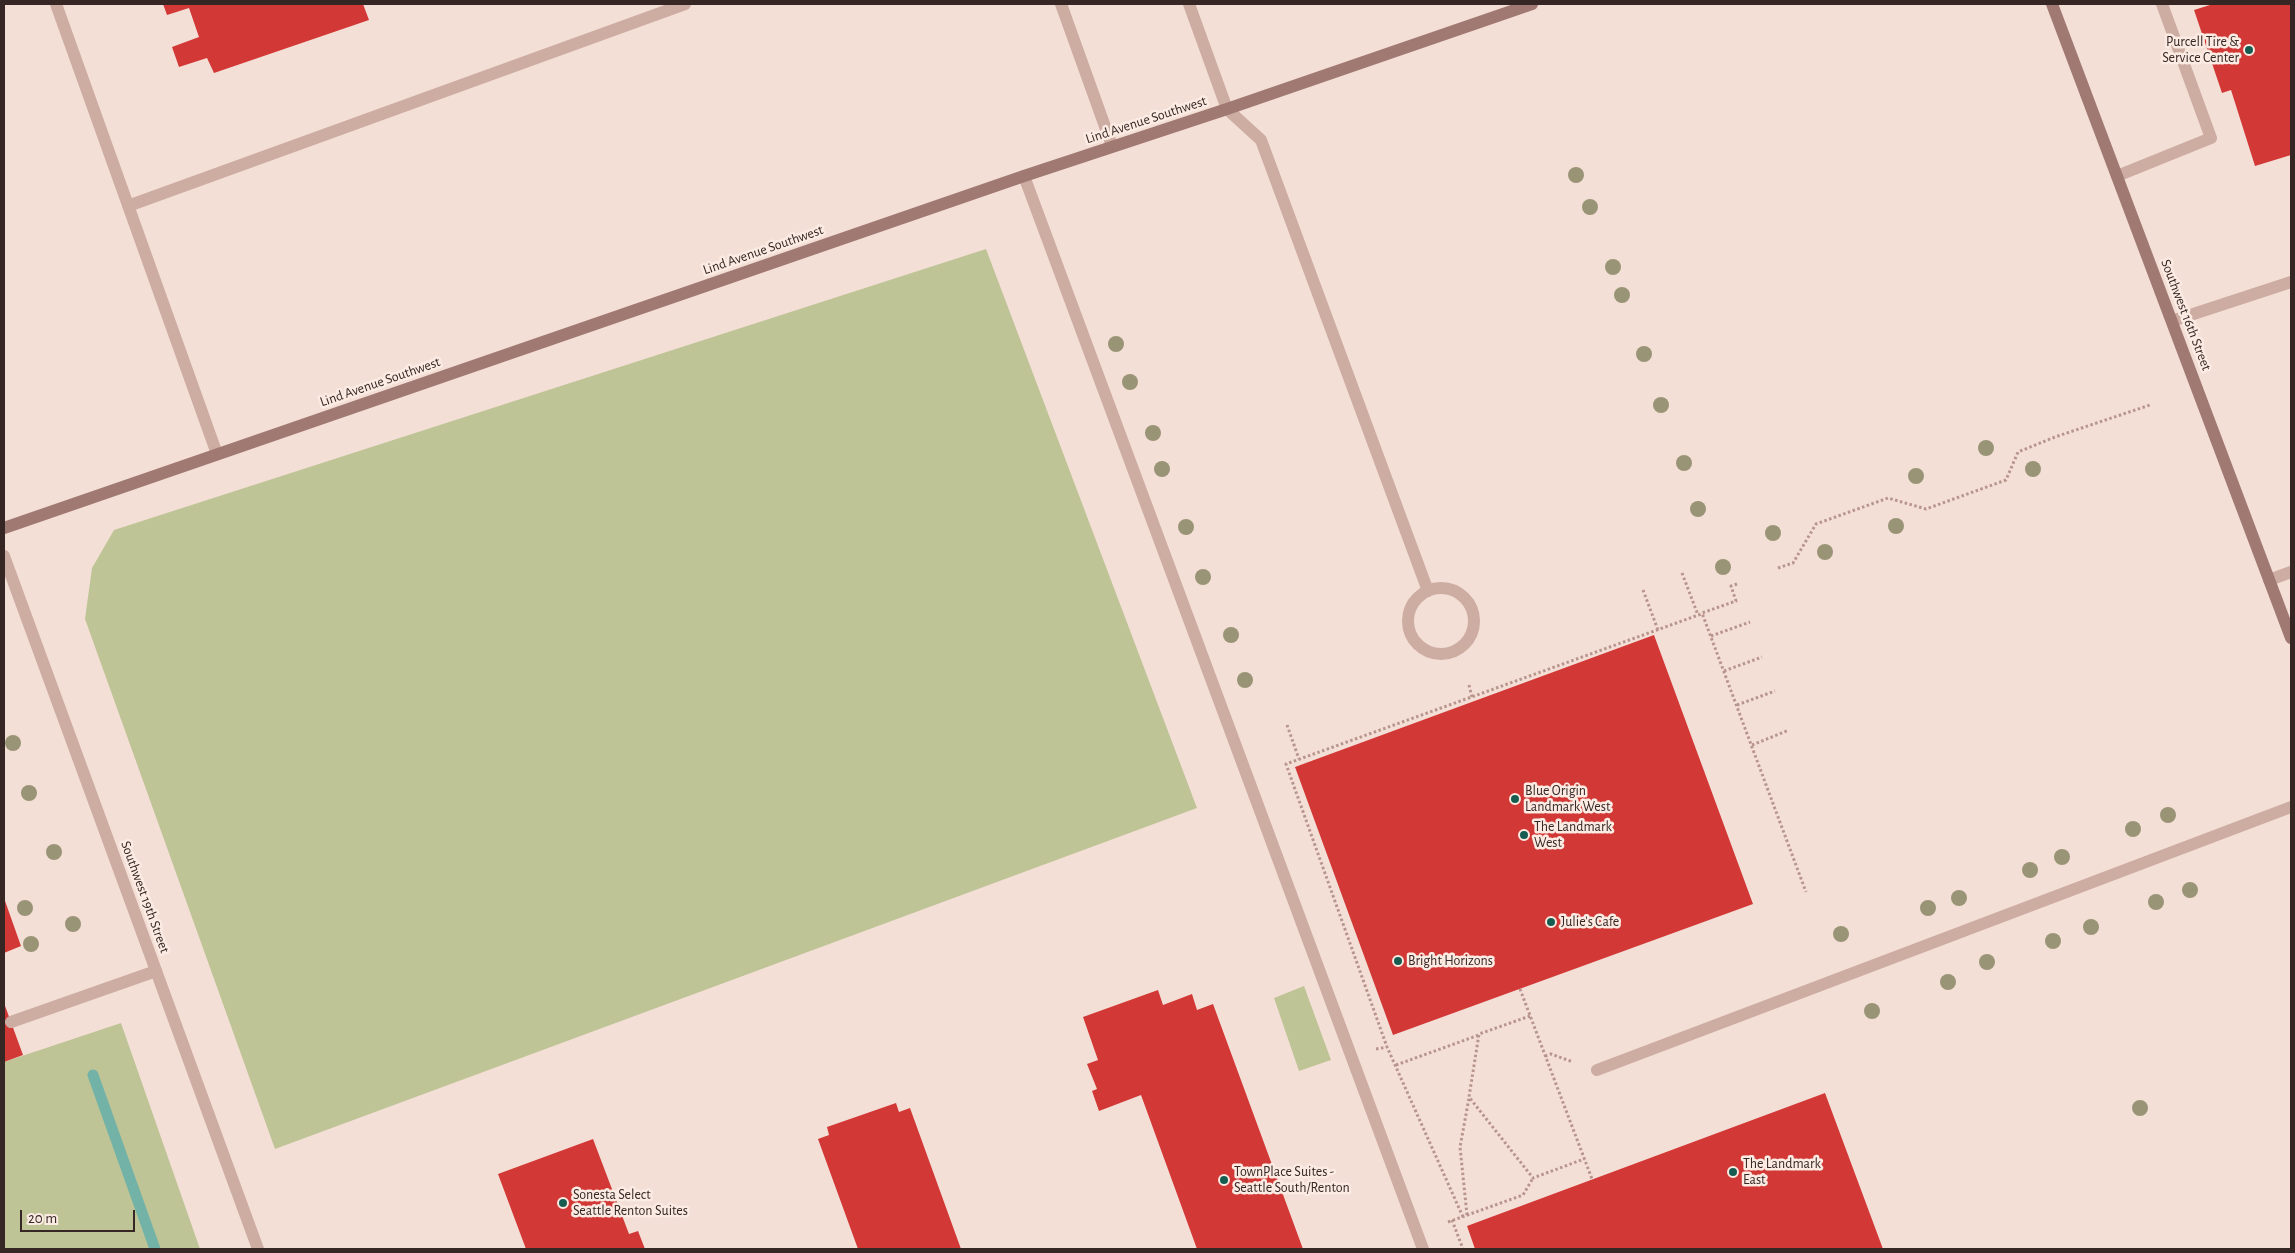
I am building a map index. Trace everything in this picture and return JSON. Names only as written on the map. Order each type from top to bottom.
[{"type":"main road","name":"Lind Avenue Southwest","points":[[4,528],[1024,176],[1227,109],[1532,4]]},
{"type":"main road","name":"Southwest 16th Street","points":[[2052,4],[2291,638]]},
{"type":"street","points":[[56,4],[217,454]]},
{"type":"street","points":[[128,206],[685,4]]},
{"type":"street","points":[[1061,4],[1112,146]]},
{"type":"street","points":[[1189,4],[1227,109],[1261,140],[1428,591]]},
{"type":"street","points":[[2117,176],[2211,138],[2162,4]]},
{"type":"street","points":[[1024,176],[1423,1249]]},
{"type":"street","points":[[2172,321],[2291,282]]},
{"type":"street","name":"Southwest 19th Street","points":[[4,556],[258,1249]]},
{"type":"street","points":[[2269,580],[2291,572]]},
{"type":"street","points":[[1439,588],[1459,593],[1472,610],[1474,620],[1469,640],[1452,652],[1441,655],[1430,652],[1420,647],[1412,638],[1409,628],[1410,611],[1419,597],[1428,591],[1439,588]]},
{"type":"street","points":[[1597,1070],[2291,807]]},
{"type":"street","points":[[11,1022],[156,971]]},
{"type":"path","points":[[1778,568],[1792,563],[1816,524],[1888,498],[1926,509],[1962,497],[2006,480],[2018,452],[2055,437],[2150,405]]},
{"type":"path","points":[[1682,573],[1698,615]]},
{"type":"path","points":[[1465,1216],[1386,1047],[1286,764],[1736,601],[1731,586],[1737,584]]},
{"type":"path","points":[[1643,590],[1658,630]]},
{"type":"path","points":[[1704,613],[1702,613],[1806,892]]},
{"type":"path","points":[[1711,636],[1750,622]]},
{"type":"path","points":[[1724,671],[1762,657]]},
{"type":"path","points":[[1469,686],[1472,697]]},
{"type":"path","points":[[1737,705],[1775,691]]},
{"type":"path","points":[[1287,724],[1299,759]]},
{"type":"path","points":[[1752,745],[1789,730]]},
{"type":"path","points":[[1520,989],[1592,1180]]},
{"type":"path","points":[[1396,1066],[1530,1016]]},
{"type":"path","points":[[1465,1216],[1460,1147],[1480,1034]]},
{"type":"path","points":[[1470,1097],[1533,1178]]},
{"type":"path","points":[[1463,1249],[1450,1221],[1523,1194],[1533,1178],[1584,1159]]},
{"type":"green space","points":[[986,249],[1197,808],[275,1149],[85,619],[92,568],[114,530]]},
{"type":"green space","points":[[1304,986],[1331,1060],[1299,1071],[1274,998]]},
{"type":"green space","points":[[121,1023],[200,1249],[4,1249],[4,1062]]},
{"type":"building","points":[[163,4],[363,4],[369,20],[214,73],[207,58],[179,67],[172,47],[199,37],[189,8],[167,15]]},
{"type":"building","name":"Purcell Tire & Service Center","points":[[2213,4],[2291,4],[2291,155],[2255,166],[2231,90],[2222,93],[2194,10]]},
{"type":"building","name":"The Landmark West","points":[[1654,635],[1753,904],[1393,1035],[1295,767]]},
{"type":"building","points":[[4,898],[21,946],[4,953]]},
{"type":"building","name":"TownPlace Suites - Seattle South/Renton","points":[[1158,990],[1163,1005],[1192,994],[1197,1010],[1213,1004],[1303,1249],[1197,1249],[1141,1095],[1099,1111],[1092,1091],[1097,1089],[1087,1064],[1098,1060],[1083,1017]]},
{"type":"building","points":[[4,1003],[23,1055],[4,1062]]},
{"type":"building","name":"The Landmark East","points":[[1825,1093],[1883,1249],[1475,1249],[1467,1226]]},
{"type":"building","points":[[896,1103],[899,1112],[910,1108],[961,1249],[858,1249],[818,1139],[829,1135],[827,1127]]},
{"type":"building","name":"Sonesta Select Seattle Renton Suites","points":[[593,1139],[629,1234],[638,1231],[645,1249],[526,1249],[498,1174]]},
{"type":"waterway","points":[[93,1075],[155,1249]]},
{"type":"place","name":"Purcell Tire & Service Center","points":[[2249,50]]},
{"type":"place","name":"Blue Origin Landmark West","points":[[1515,799]]},
{"type":"place","name":"The Landmark West","points":[[1524,835]]},
{"type":"place","name":"Julie's Cafe","points":[[1551,922]]},
{"type":"place","name":"Bright Horizons","points":[[1398,961]]},
{"type":"place","name":"The Landmark East","points":[[1733,1172]]},
{"type":"place","name":"TownPlace Suites - Seattle South/Renton","points":[[1224,1180]]},
{"type":"place","name":"Sonesta Select Seattle Renton Suites","points":[[563,1203]]}]
